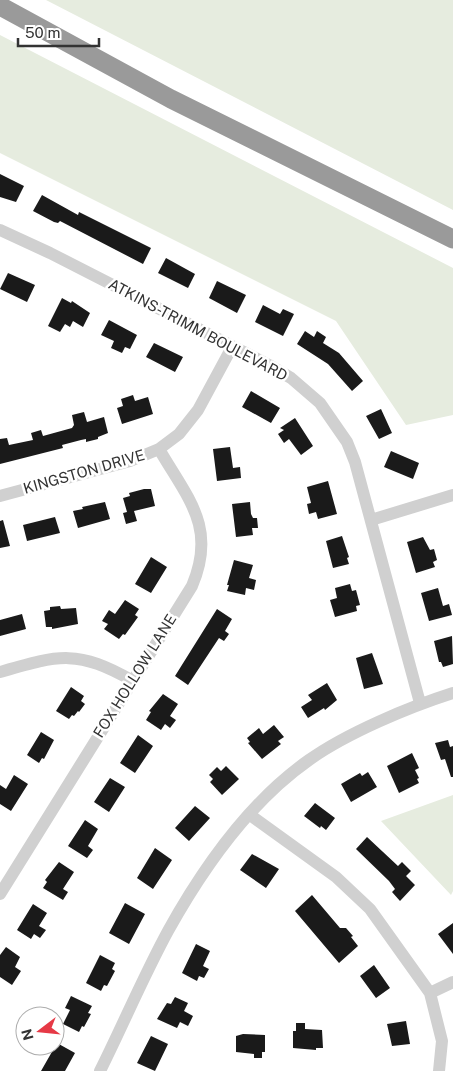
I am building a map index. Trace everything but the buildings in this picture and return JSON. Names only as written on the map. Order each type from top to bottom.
[{"type":"highway","points":[[0,6],[171,99],[453,239]]},
{"type":"street","name":"ATKINS-TRIMM BOULEVARD","points":[[0,230],[50,253],[232,346],[291,378],[320,403],[347,442],[420,703]]},
{"type":"street","name":"KINGSTON DRIVE","points":[[0,496],[130,461],[159,449],[179,434],[198,410],[232,346]]},
{"type":"street","name":"FOX HOLLOW LANE","points":[[0,893],[192,586],[202,557],[203,542],[197,516],[159,449]]},
{"type":"street","points":[[370,520],[453,495]]},
{"type":"street","points":[[0,672],[44,659],[66,656],[97,662],[132,681]]},
{"type":"street","points":[[100,1071],[156,954],[185,902],[221,850],[250,814],[269,794],[309,760],[331,747],[420,703],[453,693]]},
{"type":"street","points":[[250,814],[336,877],[370,909],[430,993],[442,1041],[439,1071]]},
{"type":"street","points":[[430,993],[453,982]]},
{"type":"shaded area","points":[[46,0],[453,0],[453,210]]},
{"type":"shaded area","points":[[0,35],[453,268],[453,415],[406,425],[336,321],[0,153]]},
{"type":"shaded area","points":[[453,795],[453,891],[451,895],[381,821]]}]
